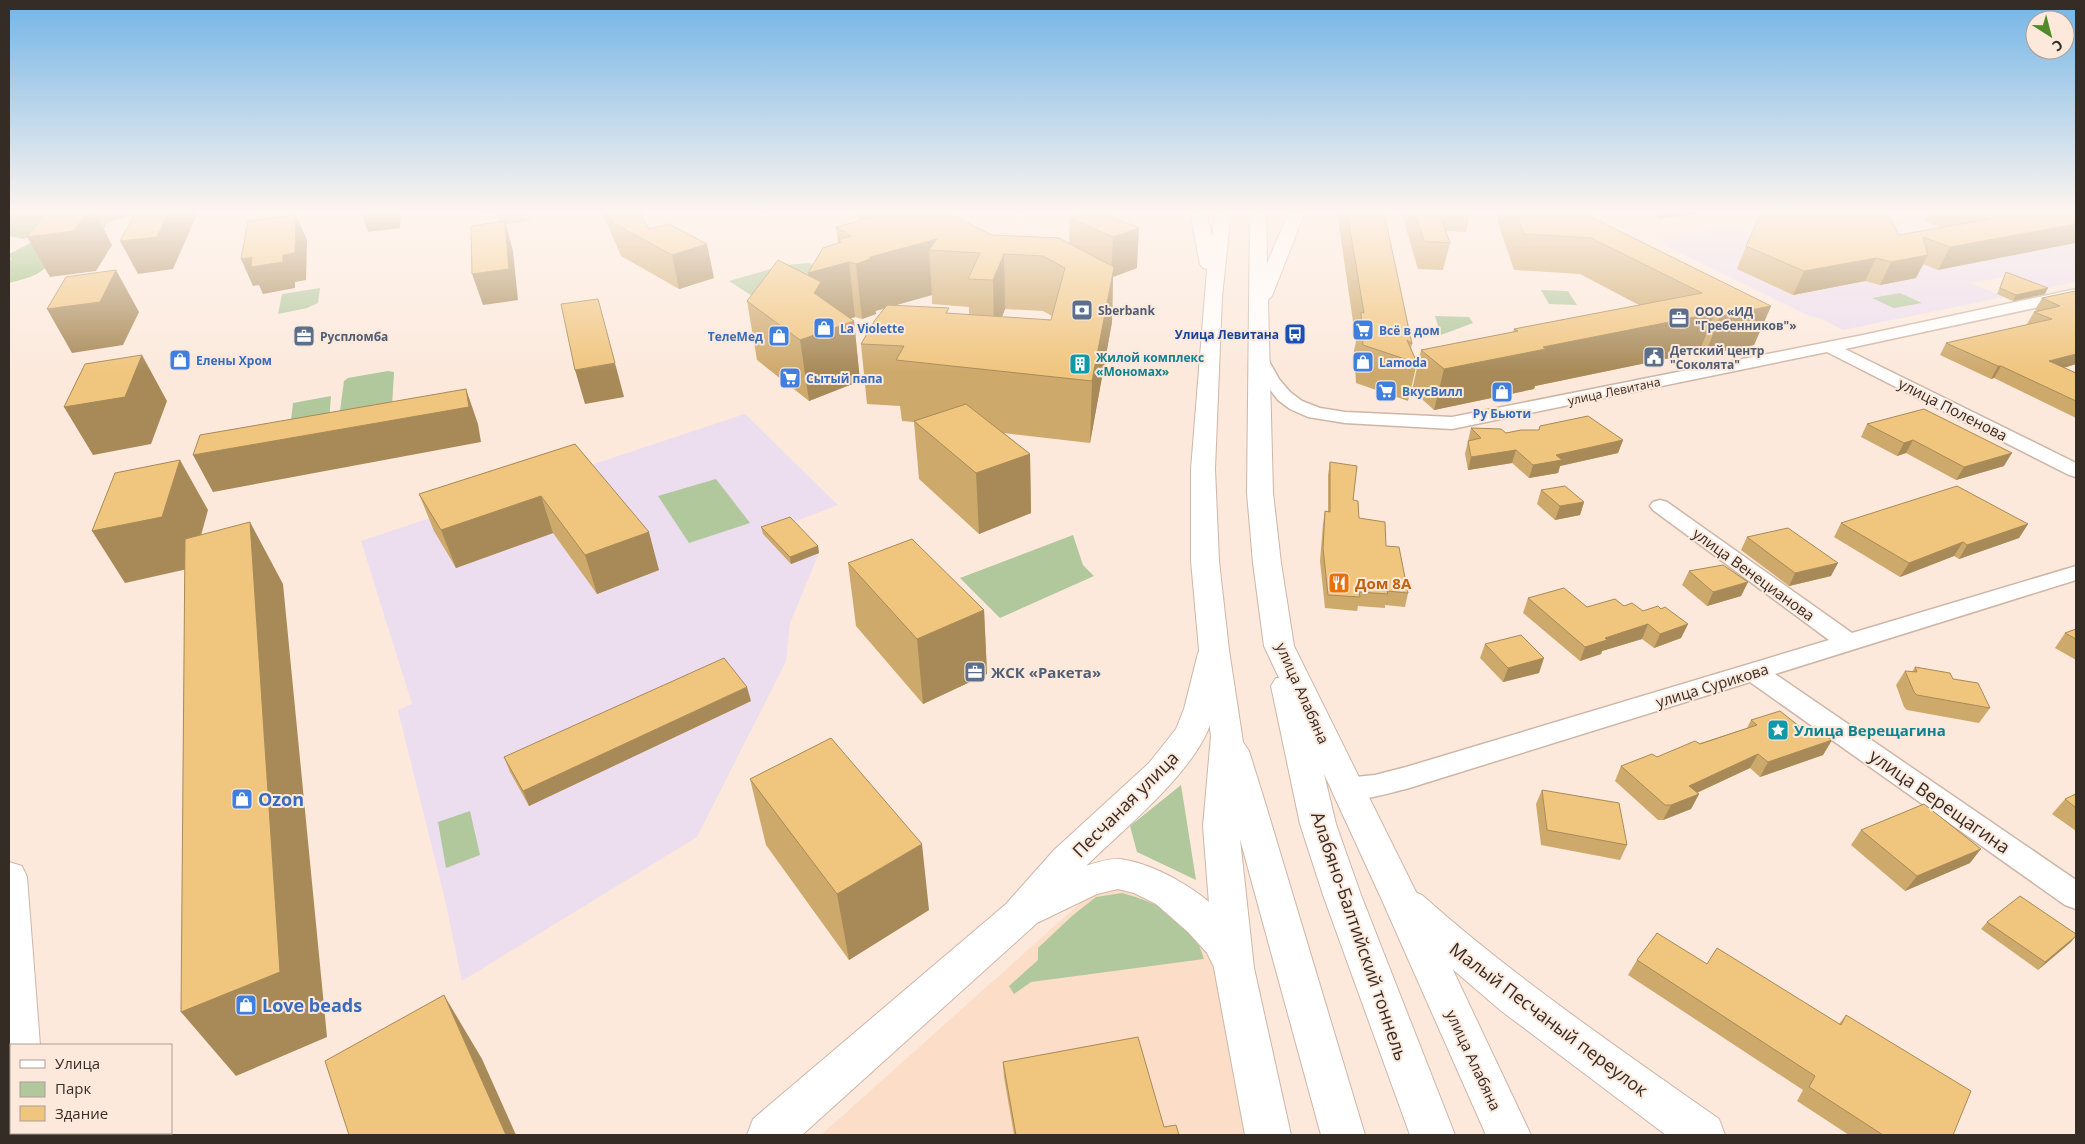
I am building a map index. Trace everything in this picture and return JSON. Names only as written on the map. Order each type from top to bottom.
[{"type":"main road","points":[[1207,265],[1213,297]]},
{"type":"main road","points":[[1217,265],[1213,297],[1203,469],[1205,562],[1214,650],[1227,736],[1266,864],[1292,964],[1343,1135]]},
{"type":"main road","name":"улица Алабяна","points":[[1259,265],[1260,493],[1267,563],[1279,646],[1400,898],[1509,1135]]},
{"type":"main road","points":[[1260,302],[1277,265]]},
{"type":"main road","name":"Алабяно-Балтийский тоннель","points":[[1279,646],[1294,723],[1318,824],[1345,904],[1432,1135]]},
{"type":"main road","name":"Песчаная улица","points":[[769,1135],[1020,916],[1067,861],[1161,772],[1178,752],[1191,732],[1200,709],[1214,650]]},
{"type":"main road","points":[[1227,736],[1221,826],[1234,968],[1268,1135]]},
{"type":"main road","name":"Песчаная улица","points":[[1020,916],[1088,880],[1118,874],[1142,880],[1169,893],[1202,920],[1221,941],[1234,968]]},
{"type":"main road","points":[[9,877],[19,1044]]},
{"type":"main road","name":"Малый Песчаный переулок","points":[[1400,898],[1439,935],[1494,981],[1703,1135]]},
{"type":"street","name":"улица Левитана","points":[[1260,360],[1278,391],[1295,405],[1309,411],[1335,416],[1452,423],[1829,347],[2076,294]]},
{"type":"street","name":"улица Поленова","points":[[1829,347],[2076,470]]},
{"type":"street","name":"улица Венецианова","points":[[1660,506],[1848,643]]},
{"type":"street","name":"улица Сурикова","points":[[1346,789],[1375,786],[1406,778],[2076,573]]},
{"type":"street","name":"улица Верещагина","points":[[1754,672],[2076,896]]},
{"type":"shaded area","points":[[1706,265],[2076,265],[2076,282],[2036,290],[2003,277],[1972,283],[2004,297],[1843,330],[1822,319],[1807,315]]},
{"type":"shaded area","points":[[745,414],[838,505],[791,523],[819,553],[790,623],[786,661],[697,837],[462,981],[445,900],[398,710],[412,704],[361,541]]},
{"type":"shaded area","points":[[1127,888],[1147,893],[1202,937],[1211,961],[1253,1135],[821,1135],[1087,897],[1104,889]]},
{"type":"green space","points":[[9,265],[47,265],[37,274],[9,283]]},
{"type":"green space","points":[[784,265],[813,265],[826,274],[760,301],[729,281]]},
{"type":"green space","points":[[320,288],[318,303],[307,308],[278,314],[282,294]]},
{"type":"green space","points":[[1541,290],[1568,291],[1577,305],[1549,304]]},
{"type":"green space","points":[[1900,293],[1922,303],[1894,308],[1872,298]]},
{"type":"green space","points":[[1435,316],[1469,317],[1473,323],[1441,335]]},
{"type":"green space","points":[[388,371],[394,372],[392,407],[339,418],[344,381],[348,378]]},
{"type":"green space","points":[[331,396],[329,422],[290,429],[293,403]]},
{"type":"green space","points":[[716,479],[750,523],[689,543],[658,496]]},
{"type":"green space","points":[[1073,535],[1083,565],[1094,576],[1000,618],[960,578]]},
{"type":"green space","points":[[1181,785],[1196,880],[1137,852],[1130,826]]},
{"type":"green space","points":[[470,811],[480,855],[446,868],[438,822]]},
{"type":"green space","points":[[1122,893],[1149,902],[1173,915],[1183,923],[1199,945],[1204,959],[1031,982],[1014,994],[1009,986],[1038,960],[1038,948],[1072,916],[1096,897]]},
{"type":"building","points":[[472,265],[509,265],[509,269],[472,274]]},
{"type":"building","points":[[774,265],[789,265],[821,282],[814,293],[854,321],[800,340],[747,301]]},
{"type":"building","points":[[813,265],[836,265],[808,273]]},
{"type":"building","points":[[974,265],[999,265],[993,280],[968,279]]},
{"type":"building","points":[[1060,265],[1111,265],[1114,267],[1092,381],[896,360],[904,346],[861,344],[875,320],[887,305],[949,308],[946,313],[1051,320],[1065,268]]},
{"type":"building","points":[[1356,265],[1395,265],[1412,344],[1407,340],[1417,363],[1363,345],[1361,312],[1364,313]]},
{"type":"building","points":[[1646,265],[1689,265],[1771,306],[1720,316],[1715,313],[1543,347],[1546,349],[1444,369],[1421,350],[1518,331],[1514,329],[1702,293]]},
{"type":"building","points":[[1791,265],[1835,265],[1804,271]]},
{"type":"building","points":[[116,270],[100,302],[47,309],[66,277]]},
{"type":"building","points":[[2006,272],[2048,288],[2016,295],[2000,288]]},
{"type":"building","points":[[2075,291],[2076,354],[2049,361],[2076,373],[2076,401],[1946,343],[2052,319],[2034,312],[2060,306],[2042,298]]},
{"type":"building","points":[[598,299],[615,363],[575,370],[561,304]]},
{"type":"building","points":[[142,355],[125,397],[64,407],[85,364]]},
{"type":"building","points":[[466,389],[469,407],[193,455],[200,435]]},
{"type":"building","points":[[966,404],[1030,454],[976,473],[914,421]]},
{"type":"building","points":[[1924,409],[2012,453],[1964,467],[1913,440],[1904,443],[1867,424]]},
{"type":"building","points":[[1588,416],[1623,440],[1556,455],[1562,460],[1533,465],[1516,450],[1471,457],[1468,441],[1481,438],[1471,428],[1501,429],[1506,433],[1521,430],[1539,430],[1540,426]]},
{"type":"building","points":[[575,444],[649,532],[585,555],[541,496],[441,530],[419,494]]},
{"type":"building","points":[[180,460],[162,517],[92,531],[115,473]]},
{"type":"building","points":[[1330,462],[1357,466],[1353,500],[1358,501],[1359,518],[1385,522],[1386,546],[1399,547],[1408,593],[1387,591],[1388,594],[1359,592],[1360,597],[1328,595],[1323,548],[1325,511],[1330,512]]},
{"type":"building","points":[[1565,486],[1584,502],[1560,506],[1541,490]]},
{"type":"building","points":[[1957,486],[2028,524],[1967,545],[1963,542],[1909,563],[1841,523]]},
{"type":"building","points":[[790,517],[818,546],[790,557],[761,527]]},
{"type":"building","points":[[250,522],[280,972],[181,1012],[185,539]]},
{"type":"building","points":[[1788,528],[1838,563],[1795,573],[1747,537]]},
{"type":"building","points":[[912,539],[984,610],[917,639],[848,563]]},
{"type":"building","points":[[1723,565],[1748,582],[1713,592],[1689,571]]},
{"type":"building","points":[[1564,588],[1587,607],[1615,599],[1624,606],[1632,603],[1643,611],[1658,606],[1661,609],[1665,607],[1688,624],[1660,634],[1648,624],[1605,638],[1607,640],[1585,647],[1528,598]]},
{"type":"building","points":[[2076,629],[2076,639],[2065,633]]},
{"type":"building","points":[[1521,635],[1544,658],[1508,668],[1485,644]]},
{"type":"building","points":[[724,658],[747,687],[523,791],[504,757]]},
{"type":"building","points":[[1915,667],[1950,673],[1953,679],[1978,683],[1990,708],[1917,695],[1905,671],[1917,672]]},
{"type":"building","points":[[1780,711],[1804,730],[1815,726],[1832,740],[1768,762],[1758,754],[1689,786],[1699,794],[1671,805],[1665,805],[1621,766],[1652,754],[1657,757],[1695,741],[1700,744],[1757,725],[1751,720]]},
{"type":"building","points":[[831,738],[922,844],[837,894],[750,779]]},
{"type":"building","points":[[1542,790],[1619,803],[1627,845],[1547,830]]},
{"type":"building","points":[[2076,794],[2076,808],[2065,799]]},
{"type":"building","points":[[1924,804],[1981,849],[1917,876],[1861,830]]},
{"type":"building","points":[[2020,896],[2076,934],[2045,962],[1987,922]]},
{"type":"building","points":[[1657,933],[1707,964],[1717,948],[1841,1025],[1846,1015],[1971,1091],[1953,1135],[1883,1135],[1809,1087],[1815,1076],[1637,960]]},
{"type":"building","points":[[444,995],[506,1135],[349,1135],[325,1061]]},
{"type":"building","points":[[1138,1037],[1164,1127],[1176,1125],[1179,1135],[1016,1135],[1003,1062]]},
{"type":"place","name":"Sberbank","points":[[1082,310]]},
{"type":"place","name":"ООО «ИД \"Гребенников\"»","points":[[1679,318]]},
{"type":"place","name":"La Violette","points":[[824,328]]},
{"type":"place","name":"Всё в дом","points":[[1363,330]]},
{"type":"place","name":"Улица Левитана","points":[[1295,334]]},
{"type":"place","name":"Руспломба","points":[[304,336]]},
{"type":"place","name":"ТелеМед","points":[[779,336]]},
{"type":"place","name":"Детский центр \"Соколята\"","points":[[1654,357]]},
{"type":"place","name":"Елены Хром","points":[[180,360]]},
{"type":"place","name":"Lamoda","points":[[1363,362]]},
{"type":"place","name":"Жилой комплекс «Мономах»","points":[[1080,364]]},
{"type":"place","name":"Сытый папа","points":[[790,378]]},
{"type":"place","name":"ВкусВилл","points":[[1386,391]]},
{"type":"place","name":"Ру Бьюти","points":[[1502,392]]},
{"type":"place","name":"Дом 8А","points":[[1339,583]]},
{"type":"place","name":"ЖСК «Ракета»","points":[[975,672]]},
{"type":"place","name":"Улица Верещагина","points":[[1778,730]]},
{"type":"place","name":"Ozon","points":[[242,799]]},
{"type":"place","name":"Love beads","points":[[246,1005]]}]
